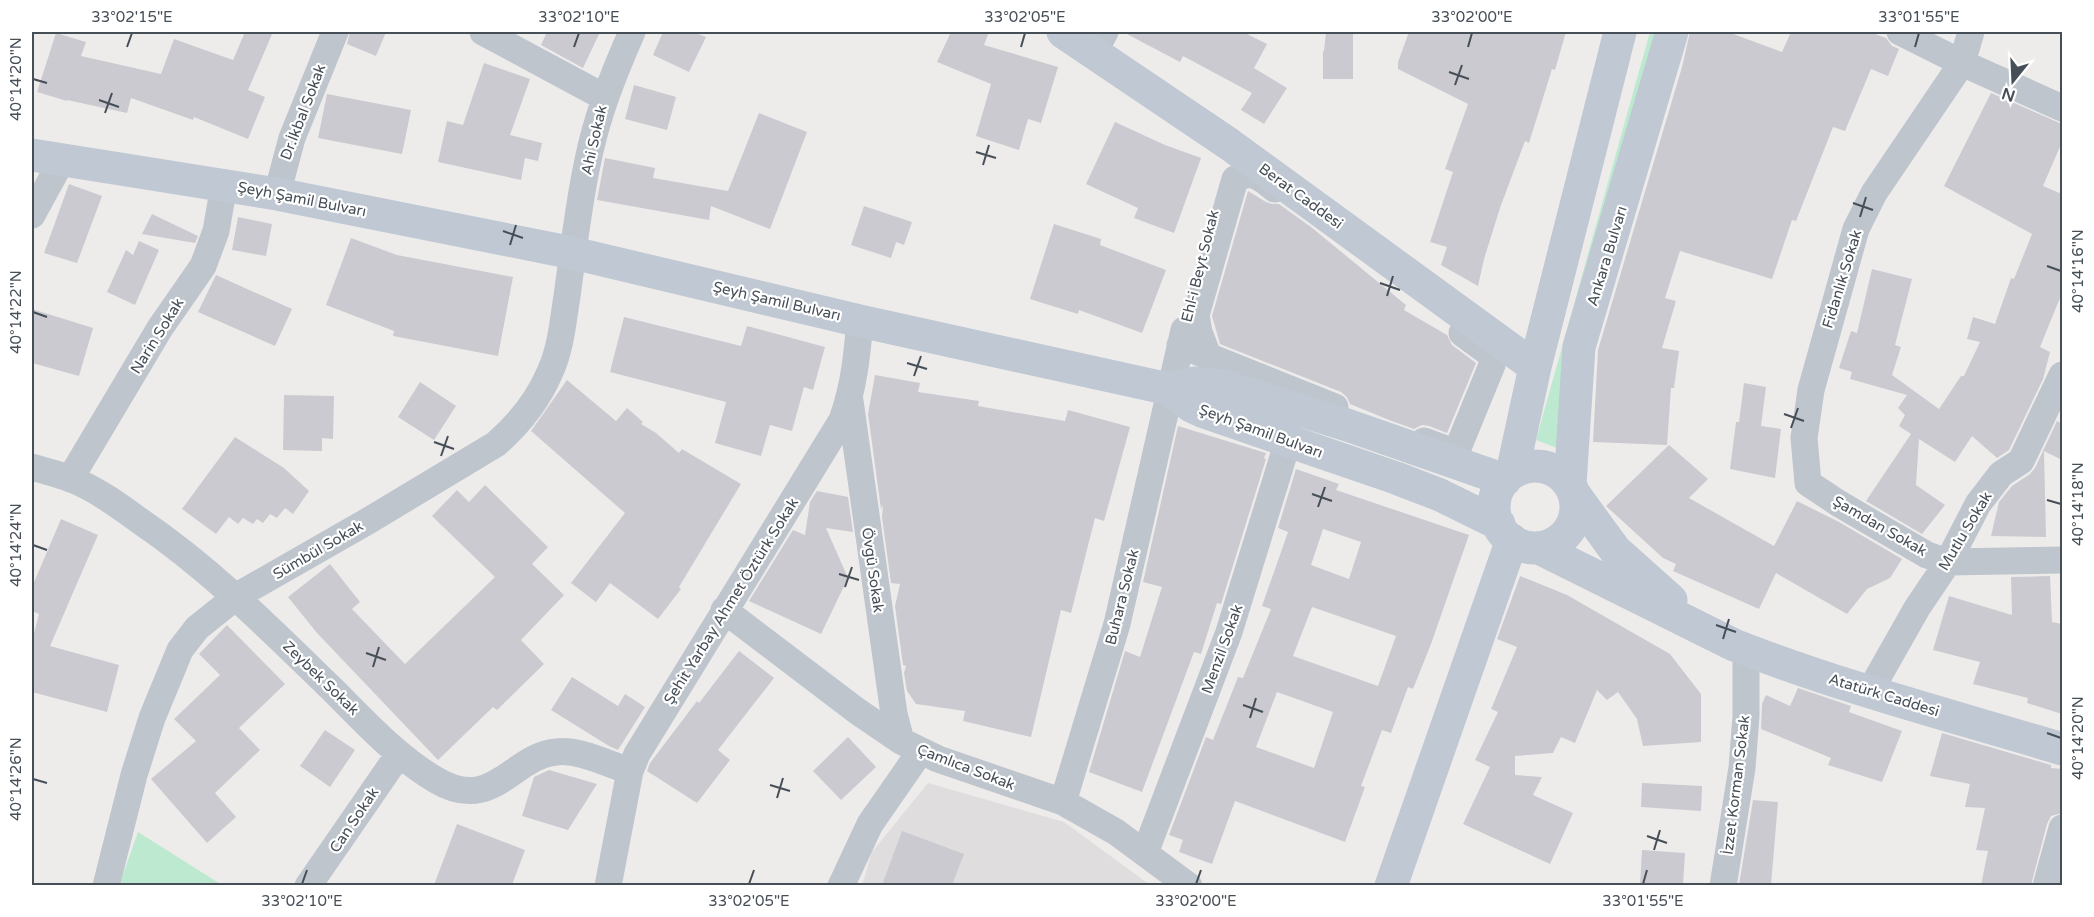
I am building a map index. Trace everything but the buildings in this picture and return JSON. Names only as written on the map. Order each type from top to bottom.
[{"type":"main road","name":"Berat Caddesi","points":[[1063,32],[1100,42],[1229,144],[1535,367]]},
{"type":"main road","points":[[1508,477],[1620,32]]},
{"type":"main road","name":"Ankara Bulvarı","points":[[1572,490],[1579,347],[1672,32]]},
{"type":"main road","name":"Şeyh Şamil Bulvarı","points":[[47,158],[224,184],[573,253],[860,321],[1169,389],[1191,406],[1204,412],[1440,495],[1517,537]]},
{"type":"main road","points":[[1169,389],[1194,383],[1223,386],[1508,477]]},
{"type":"main road","points":[[1543,467],[1561,475],[1572,490],[1576,510],[1573,523],[1565,535],[1553,544],[1517,537],[1495,513],[1498,490],[1508,477],[1523,468],[1543,467]]},
{"type":"main road","name":"Atatürk Caddesi","points":[[1572,490],[1615,550],[1650,583],[1710,632]]},
{"type":"main road","points":[[1392,885],[1517,537]]},
{"type":"main road","name":"Atatürk Caddesi","points":[[1517,537],[1746,649],[1813,674],[2062,749]]},
{"type":"street","name":"Dr.İkbal Sokak","points":[[277,194],[292,138],[335,32]]},
{"type":"street","points":[[483,32],[604,97]]},
{"type":"street","name":"Ahi Sokak","points":[[573,253],[587,165],[604,97],[632,32]]},
{"type":"street","points":[[1900,32],[2062,108]]},
{"type":"street","name":"Fidanlık Sokak","points":[[1808,483],[1804,438],[1811,390],[1856,229],[1874,193],[1962,63],[1971,32]]},
{"type":"street","name":"Ehl-i Beyt Sokak","points":[[1169,389],[1229,144]]},
{"type":"street","points":[[32,215],[47,158]]},
{"type":"street","points":[[1180,345],[1208,356],[1448,450],[1458,448],[1492,365],[1491,355],[1256,175],[1244,174],[1235,179],[1196,315],[1199,332],[1208,356]]},
{"type":"street","name":"Narin Sokak","points":[[70,479],[160,328],[203,266],[216,231],[224,184]]},
{"type":"street","name":"Sümbül Sokak","points":[[106,885],[145,741],[160,696],[180,650],[197,628],[237,596],[496,444],[514,428],[541,391],[551,370],[560,339],[573,253]]},
{"type":"street","name":"Şehit Yarbay Ahmet Öztürk Sokak","points":[[608,885],[630,771],[637,754],[834,434],[850,399],[856,369],[860,321]]},
{"type":"street","name":"Mutlu Sokak","points":[[1870,691],[1917,608],[1948,562],[1978,504],[2001,474],[2021,461],[2062,375]]},
{"type":"street","name":"Buhara Sokak","points":[[1063,802],[1117,624],[1169,389]]},
{"type":"street","name":"Övgü Sokak","points":[[850,399],[894,714],[910,746]]},
{"type":"street","name":"Menzil Sokak","points":[[1145,853],[1229,632],[1288,441]]},
{"type":"street","name":"Zeybek Sokak","points":[[32,467],[70,479],[110,500],[166,538],[237,596],[399,754],[438,781],[456,788],[472,790],[486,788],[500,782],[543,754],[556,752],[573,752],[630,771]]},
{"type":"street","name":"Şamdan Sokak","points":[[1808,483],[1927,555],[1948,562],[2062,560]]},
{"type":"street","name":"Çamlıca Sokak","points":[[724,610],[857,711],[910,746],[974,772],[1063,802],[1116,832],[1189,885]]},
{"type":"street","name":"İzzet Korman Sokak","points":[[1723,885],[1742,768],[1746,716],[1746,649]]},
{"type":"street","points":[[841,885],[910,746]]},
{"type":"street","name":"Can Sokak","points":[[308,885],[399,754]]},
{"type":"street","points":[[2046,885],[2062,828]]},
{"type":"shaded area","points":[[928,783],[1064,822],[1150,885],[862,886],[872,852]]},
{"type":"green space","points":[[1650,32],[1656,32],[1557,448],[1536,440]]},
{"type":"green space","points":[[138,832],[222,885],[119,886]]}]
